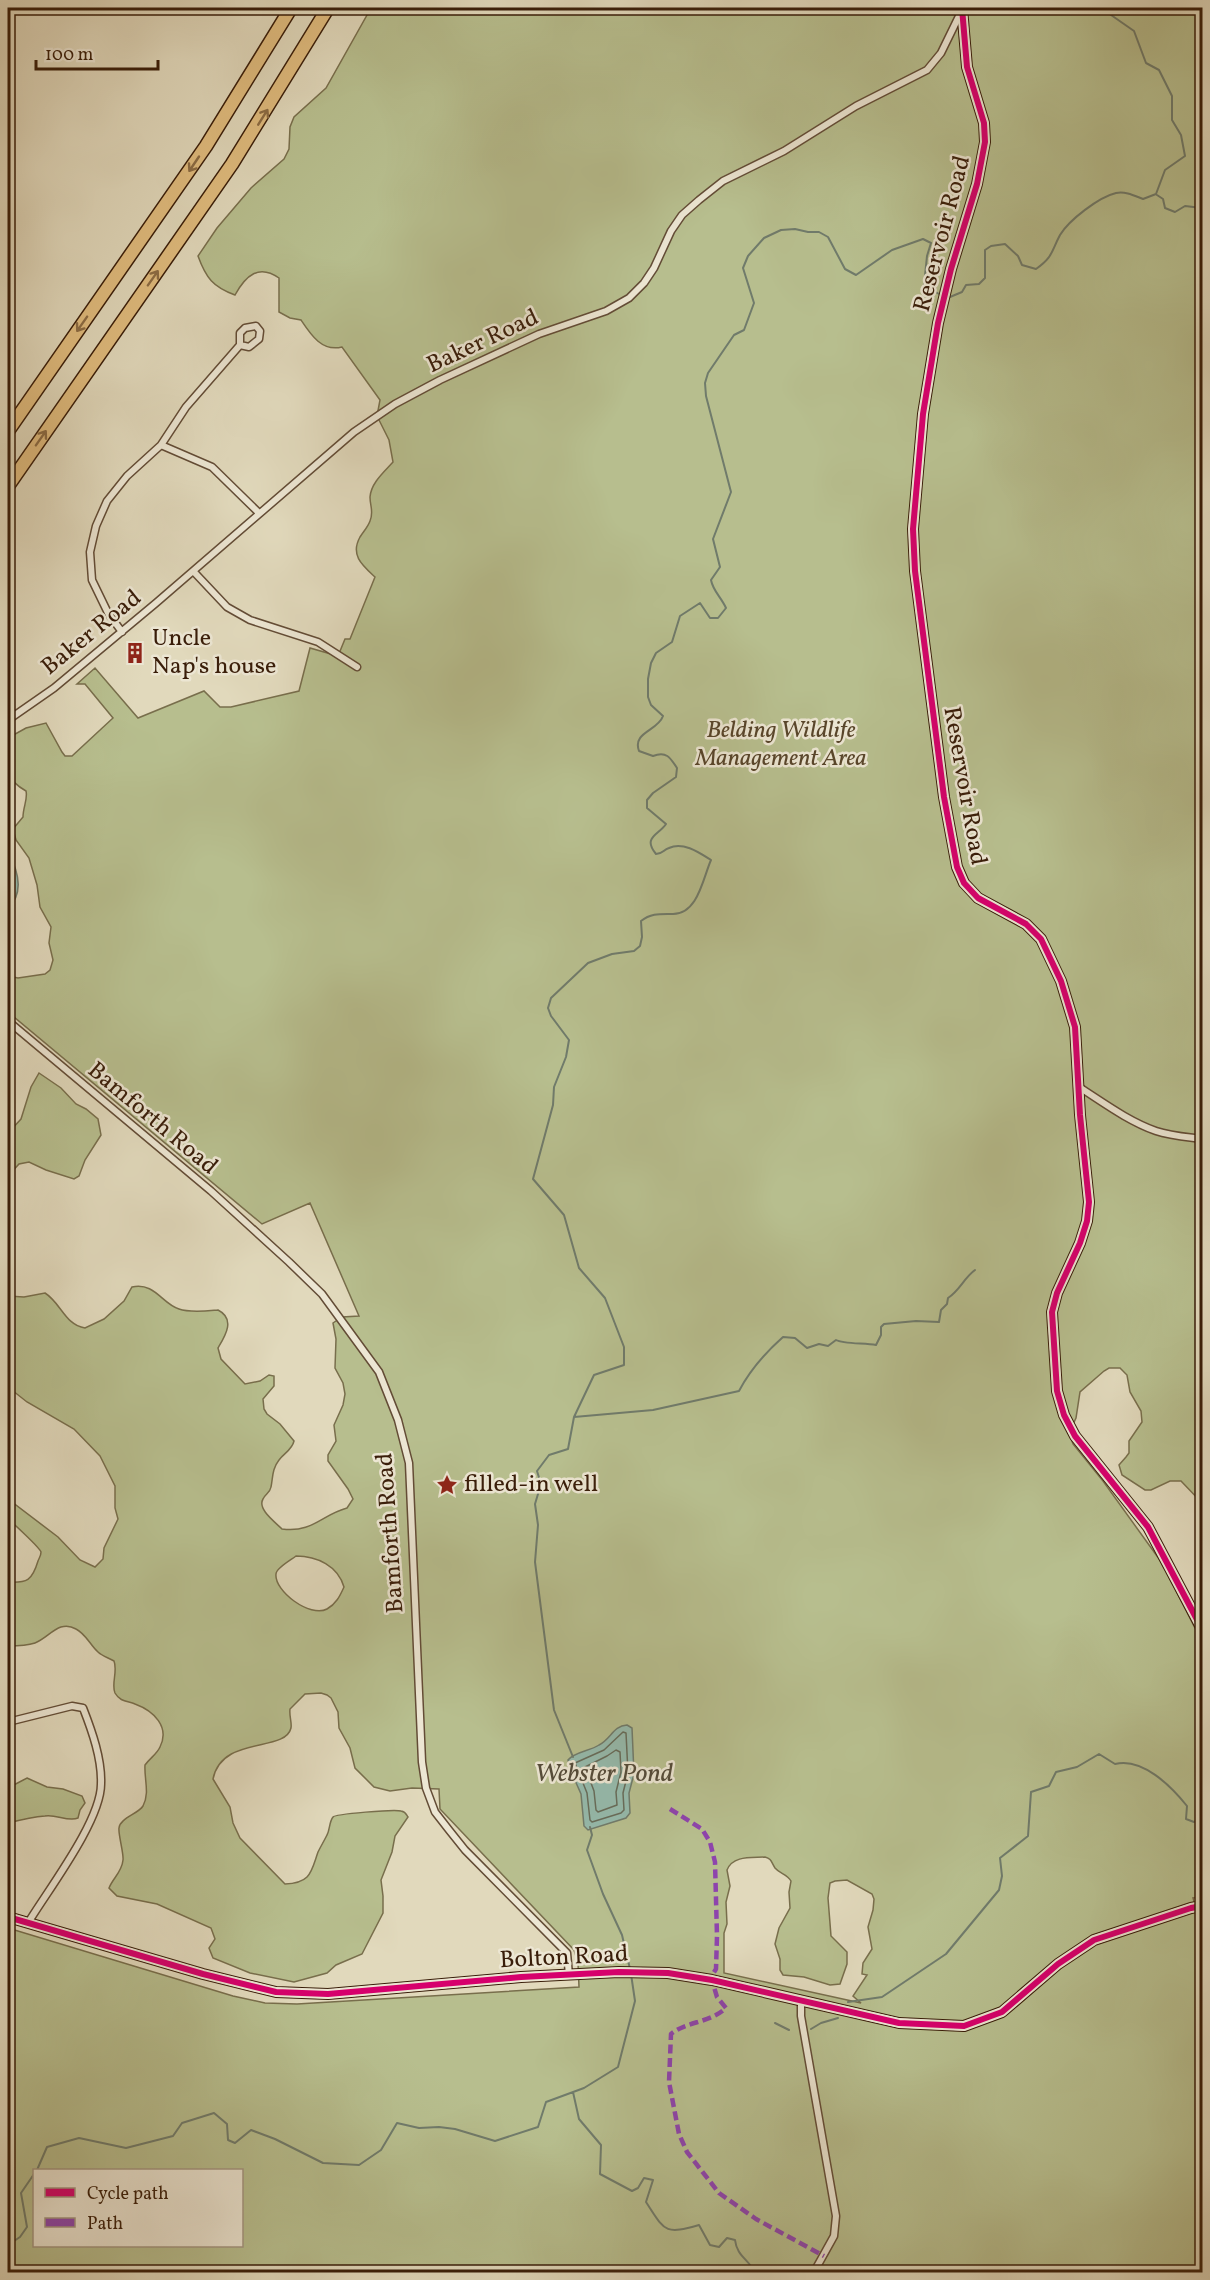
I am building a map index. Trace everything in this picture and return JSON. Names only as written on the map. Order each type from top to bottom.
[{"type":"highway","points":[[8,431],[206,146],[291,8]]},
{"type":"highway","points":[[8,486],[232,164],[328,8]]},
{"type":"street","name":"Baker Road","points":[[8,720],[54,688],[194,572],[354,432],[395,404],[440,380],[539,334],[606,311],[629,298],[644,284],[671,231],[682,215],[699,200],[723,181],[784,152],[856,106],[927,70],[941,53],[962,8]]},
{"type":"street","name":"Reservoir Road","points":[[962,8],[967,67],[984,123],[985,142],[977,184],[948,280],[929,373],[917,469],[913,529],[915,571],[937,751],[957,867],[964,883],[978,898],[1026,924],[1041,939],[1069,1002],[1075,1027],[1089,1202],[1087,1221],[1080,1243],[1057,1293],[1052,1312],[1057,1390],[1064,1415],[1075,1436],[1148,1527],[1203,1629]]},
{"type":"street","points":[[122,632],[108,613],[92,580],[90,552],[96,526],[107,501],[127,476],[161,445],[186,406],[240,345]]},
{"type":"street","points":[[161,445],[212,467],[259,513]]},
{"type":"street","points":[[194,572],[226,607],[250,620],[318,642],[357,667]]},
{"type":"street","name":"Bamforth Road","points":[[8,1021],[211,1191],[289,1262],[322,1294],[379,1372],[398,1420],[409,1463],[422,1762],[426,1788],[435,1812],[465,1850],[567,1953],[569,1975]]},
{"type":"street","points":[[1079,1087],[1125,1117],[1158,1132],[1203,1139]]},
{"type":"street","points":[[8,1722],[72,1706],[83,1708],[100,1766],[102,1785],[99,1802],[86,1830],[28,1923]]},
{"type":"street","name":"Bolton Road","points":[[8,1917],[203,1974],[276,1992],[328,1994],[569,1975],[619,1972],[668,1973],[712,1980],[899,2023],[964,2026],[1002,2012],[1058,1964],[1094,1940],[1203,1906]]},
{"type":"street","points":[[801,2001],[801,2016],[836,2216],[834,2236],[814,2272]]},
{"type":"green space","name":"Belding Wildlife Management Area","points":[[371,8],[1202,8],[1202,1503],[1181,1481],[1170,1481],[1151,1490],[1145,1490],[1122,1475],[1119,1465],[1129,1453],[1129,1441],[1142,1422],[1141,1411],[1130,1392],[1127,1375],[1120,1368],[1109,1368],[1104,1371],[1080,1392],[1076,1418],[1069,1433],[1073,1444],[1103,1481],[1162,1563],[1202,1642],[1202,1897],[1193,1898],[1202,1930],[1202,2272],[8,2272],[8,1928],[233,1996],[265,2003],[297,2004],[579,1987],[578,1963],[574,1950],[440,1809],[439,1789],[412,1788],[390,1791],[374,1787],[355,1768],[350,1748],[339,1728],[338,1712],[331,1698],[321,1693],[305,1694],[290,1709],[291,1728],[286,1736],[228,1756],[219,1765],[213,1779],[230,1807],[233,1823],[240,1838],[285,1884],[300,1881],[309,1875],[333,1817],[377,1811],[405,1813],[408,1817],[395,1836],[392,1852],[381,1880],[383,1913],[362,1954],[336,1965],[327,1973],[294,1982],[250,1973],[213,1958],[209,1948],[215,1939],[211,1928],[157,1904],[117,1896],[109,1888],[122,1864],[120,1825],[143,1806],[146,1791],[145,1765],[159,1749],[163,1740],[158,1721],[154,1715],[142,1707],[117,1696],[114,1689],[114,1661],[95,1649],[76,1629],[64,1626],[35,1643],[8,1646],[8,1582],[20,1582],[31,1577],[41,1552],[8,1519],[8,1499],[58,1537],[80,1560],[95,1567],[103,1559],[104,1548],[118,1519],[115,1508],[115,1486],[100,1456],[74,1429],[27,1402],[8,1387],[8,1296],[24,1297],[45,1293],[73,1323],[85,1328],[104,1319],[124,1301],[132,1287],[140,1286],[152,1290],[173,1306],[183,1310],[218,1310],[227,1318],[228,1323],[226,1333],[218,1348],[221,1359],[245,1384],[260,1381],[269,1375],[274,1376],[274,1386],[263,1399],[264,1409],[294,1441],[292,1447],[275,1467],[270,1489],[264,1497],[262,1507],[282,1529],[293,1530],[309,1526],[347,1508],[353,1499],[328,1461],[328,1455],[336,1441],[334,1425],[345,1394],[343,1383],[335,1368],[336,1339],[333,1323],[342,1317],[359,1316],[310,1203],[262,1224],[8,1012],[8,976],[18,978],[45,974],[50,970],[53,960],[49,943],[51,927],[40,907],[37,885],[29,858],[16,840],[13,829],[23,817],[26,791],[18,786],[9,775],[7,769],[8,738],[26,728],[46,723],[65,756],[72,756],[113,718],[85,684],[77,684],[95,668],[138,718],[204,691],[220,707],[231,707],[299,691],[310,648],[338,656],[345,639],[350,639],[375,577],[362,564],[356,549],[371,518],[370,497],[373,487],[393,462],[389,440],[377,416],[380,400],[342,347],[323,345],[301,320],[290,318],[279,312],[279,278],[272,274],[259,272],[248,277],[235,295],[221,289],[211,281],[198,256],[217,228],[251,188],[284,159],[289,149],[290,127],[294,117],[326,88]],"holes":[[[296,1556],[304,1556],[326,1564],[337,1573],[341,1580],[344,1587],[339,1597],[327,1609],[312,1610],[294,1601],[277,1581],[276,1574],[281,1567]],[[765,1857],[791,1881],[790,1908],[779,1928],[775,1944],[783,1975],[804,1977],[830,1985],[840,1984],[847,1964],[847,1952],[831,1936],[828,1898],[830,1883],[847,1880],[872,1894],[873,1910],[868,1927],[872,1949],[863,1963],[862,1974],[867,1975],[853,1996],[861,2003],[724,1973],[726,1902],[730,1886],[727,1870],[738,1860]]]},
{"type":"green space","points":[[39,1073],[98,1119],[101,1135],[85,1160],[79,1176],[74,1179],[29,1162],[19,1164],[8,1176],[8,1133],[21,1119],[31,1087]]},
{"type":"green space","points":[[27,1778],[47,1787],[63,1789],[82,1796],[85,1803],[78,1818],[49,1816],[8,1823],[8,1788]]},
{"type":"water","points":[[8,852],[17,873],[18,888],[17,895],[8,909]]},
{"type":"water","name":"Webster Pond","points":[[627,1725],[632,1728],[634,1774],[629,1793],[630,1813],[626,1818],[588,1830],[584,1826],[581,1794],[568,1760],[574,1755],[599,1745],[615,1730]]},
{"type":"waterway","points":[[1101,8],[1134,31],[1146,63],[1159,70],[1172,96],[1172,120],[1181,135],[1185,156],[1165,170],[1156,194]]},
{"type":"waterway","points":[[950,297],[962,292],[966,285],[979,284],[985,278],[985,250],[991,246],[1005,244],[1018,256],[1022,265],[1036,269],[1049,257],[1064,229],[1093,204],[1116,193],[1127,193],[1143,199],[1156,194]]},
{"type":"waterway","points":[[1157,195],[1163,199],[1165,208],[1175,212],[1185,206],[1202,208]]},
{"type":"waterway","points":[[573,1757],[554,1710],[535,1562],[538,1525],[535,1504],[541,1484],[537,1471],[549,1455],[568,1449],[574,1417],[594,1375],[624,1365],[624,1347],[605,1298],[579,1268],[564,1215],[533,1179],[553,1105],[554,1087],[566,1057],[569,1040],[551,1016],[548,1008],[551,998],[588,963],[612,954],[634,951],[640,946],[641,921],[645,918],[652,915],[673,914],[688,908],[698,894],[711,860],[686,847],[674,846],[656,854],[652,848],[651,840],[666,824],[647,808],[647,800],[676,777],[677,768],[667,756],[661,754],[653,756],[639,751],[638,745],[642,736],[663,716],[651,705],[648,697],[648,679],[651,663],[656,653],[672,642],[680,616],[700,603],[710,618],[718,618],[726,608],[711,580],[720,567],[713,539],[731,492],[706,396],[705,383],[708,373],[734,335],[744,330],[754,303],[743,268],[748,256],[764,238],[781,230],[819,232],[828,237],[845,269],[856,275],[892,250],[923,239],[931,243],[927,256],[924,285],[939,294]]},
{"type":"waterway","points":[[574,1417],[653,1410],[739,1391],[758,1362],[783,1337],[795,1338],[807,1348],[819,1344],[828,1346],[836,1340],[876,1345],[884,1324],[916,1321],[939,1322],[941,1310],[947,1304],[948,1298],[975,1270]]},
{"type":"waterway","points":[[848,2002],[882,1997],[946,1954],[999,1890],[1002,1876],[1000,1858],[1028,1836],[1031,1792],[1049,1786],[1056,1772],[1077,1767],[1099,1754],[1115,1764],[1135,1765],[1155,1775],[1187,1806],[1186,1819],[1194,1822],[1202,1816]]},
{"type":"waterway","points":[[590,1827],[592,1835],[587,1850],[603,1894],[622,1935],[630,1969]]},
{"type":"waterway","points":[[37,2169],[47,2147],[79,2138],[126,2148],[173,2136],[182,2123],[214,2113],[227,2124],[228,2140],[235,2143],[251,2130],[275,2139],[323,2163],[359,2165],[381,2150],[397,2123],[419,2128],[455,2129],[495,2141],[538,2127],[546,2102],[584,2088],[618,2067],[635,2001],[631,1974]]},
{"type":"waterway","points":[[811,2029],[838,2018]]},
{"type":"waterway","points":[[775,2023],[789,2030]]},
{"type":"waterway","points":[[573,2092],[579,2119],[601,2145],[600,2174],[632,2191],[638,2188],[644,2178],[653,2180],[646,2202],[662,2225],[672,2230],[699,2225],[710,2245],[719,2247],[727,2238],[735,2240],[740,2253],[755,2272]]},
{"type":"waterway","points":[[8,2245],[20,2237],[27,2227],[21,2193],[33,2175]]},
{"type":"marked path","points":[[670,1809],[702,1829],[710,1842],[715,1862],[717,1936],[716,1969],[711,1977],[717,1997],[726,2008],[713,2017],[671,2034],[669,2082],[679,2134],[687,2152],[719,2193],[756,2219],[824,2256]]},
{"type":"cycle path","points":[[962,8],[967,67],[984,123],[985,142],[977,184],[951,269],[938,323],[923,414],[913,529],[915,571],[944,797],[957,867],[964,883],[978,898],[1026,924],[1041,939],[1061,981],[1075,1027],[1080,1115],[1089,1202],[1087,1221],[1080,1243],[1057,1293],[1052,1312],[1057,1391],[1064,1415],[1075,1436],[1148,1527],[1202,1629]]},
{"type":"cycle path","points":[[8,1917],[203,1974],[276,1992],[328,1994],[521,1977],[619,1972],[668,1973],[712,1980],[899,2023],[964,2026],[1002,2012],[1058,1964],[1094,1940],[1202,1906]]},
{"type":"place","name":"Uncle Nap's house","points":[[135,653]]},
{"type":"place","name":"filled-in well","points":[[447,1485]]}]
